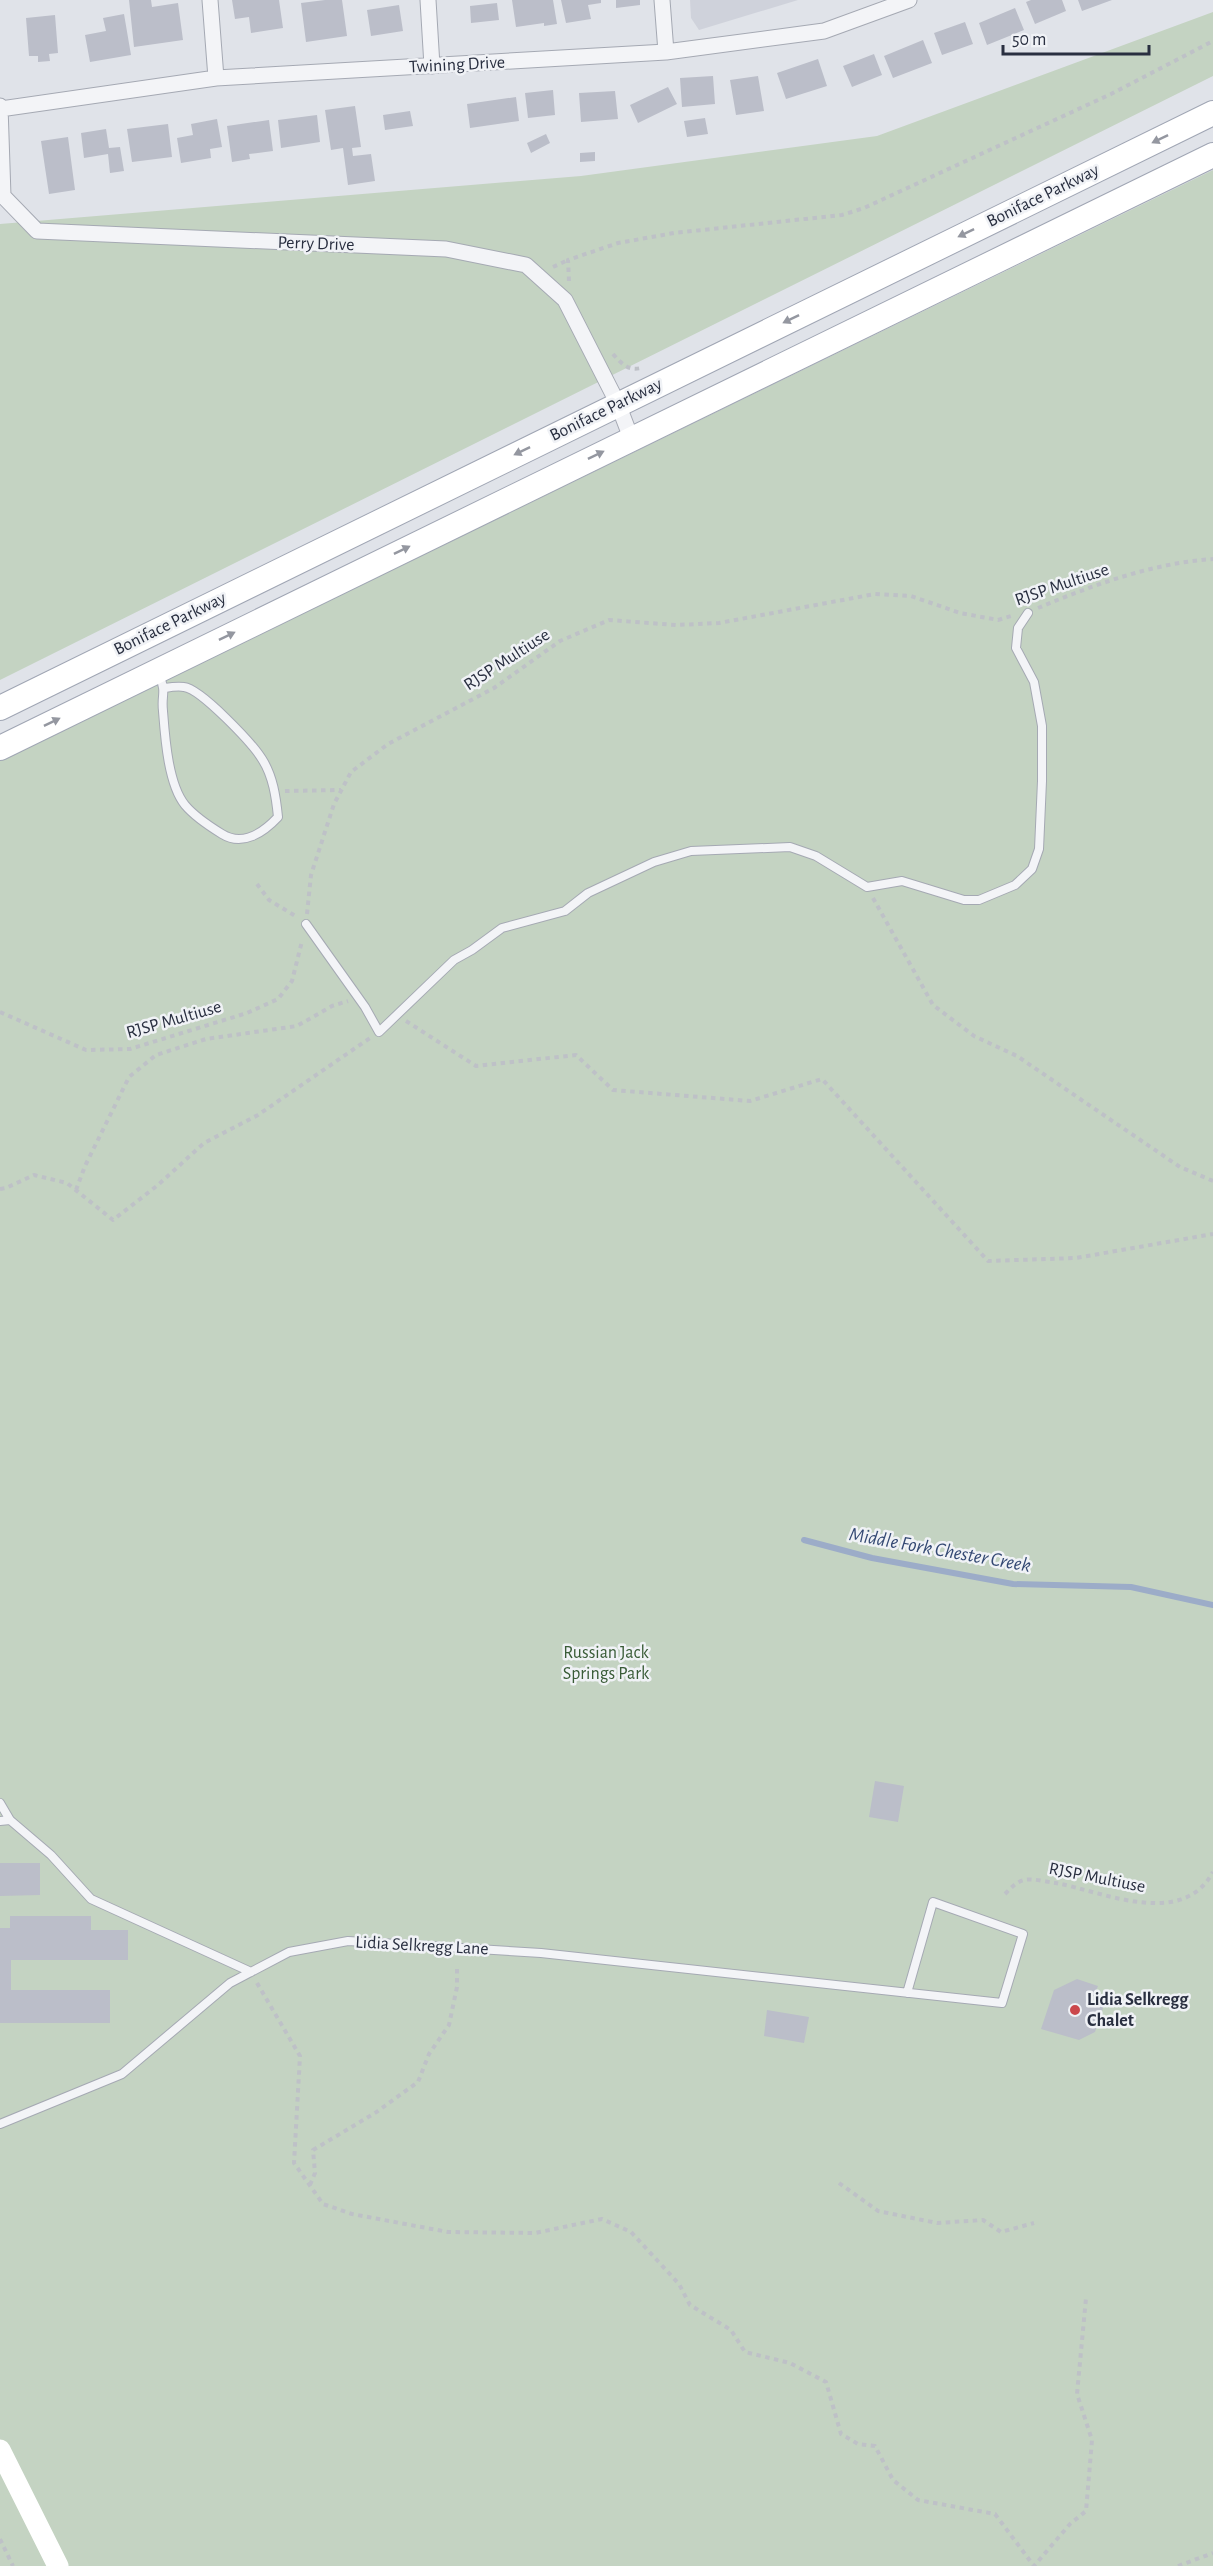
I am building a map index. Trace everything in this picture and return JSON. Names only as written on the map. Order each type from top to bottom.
[{"type":"main road","name":"Boniface Parkway","points":[[0,708],[1213,113]]},
{"type":"main road","name":"Boniface Parkway","points":[[0,748],[161,679],[631,438],[1213,155]]},
{"type":"main road","points":[[0,2450],[58,2566]]},
{"type":"street","points":[[210,0],[216,78]]},
{"type":"street","points":[[428,0],[432,66]]},
{"type":"street","points":[[662,0],[666,52]]},
{"type":"street","name":"Twining Drive","points":[[0,108],[216,78],[666,52],[824,31],[909,0]]},
{"type":"street","name":"Perry Drive","points":[[0,108],[3,196],[37,231],[446,249],[526,265],[565,300],[618,404],[631,438]]},
{"type":"lane","points":[[306,924],[379,1032],[454,960],[472,951],[502,928],[565,911],[588,893],[654,861],[691,851],[790,848],[816,856],[867,887],[902,881],[964,900],[979,900],[1015,885],[1032,869],[1039,849],[1042,726],[1034,682],[1016,648],[1018,628],[1028,613]]},
{"type":"lane","points":[[161,679],[186,687],[215,708],[242,734],[262,759],[275,792],[278,817],[267,830],[247,839],[227,837],[207,825],[185,805],[176,789],[170,763],[161,679]]},
{"type":"lane","points":[[0,1803],[10,1820],[51,1855],[91,1899],[251,1972]]},
{"type":"lane","points":[[0,1821],[10,1820]]},
{"type":"lane","name":"Lidia Selkregg Lane","points":[[0,2124],[122,2074],[230,1983],[289,1952],[348,1941],[541,1953],[893,1992],[1002,2003],[1023,1934],[933,1902],[907,1993]]},
{"type":"path","points":[[569,284],[568,260],[618,243],[674,233],[842,215],[864,208],[1111,94],[1213,41]]},
{"type":"path","points":[[611,352],[624,366],[635,370],[642,368]]},
{"type":"path","name":"RJSP Multiuse","points":[[0,1012],[86,1050],[130,1049],[247,1013],[278,999],[292,981],[306,924],[311,875],[334,804],[351,772],[388,744],[494,688],[560,641],[609,620],[676,625],[719,622],[875,594],[911,596],[960,613],[998,620],[1028,613],[1090,586],[1191,561],[1213,560]]},
{"type":"path","points":[[275,792],[341,790]]},
{"type":"path","points":[[257,884],[269,900],[306,924]]},
{"type":"path","points":[[867,887],[933,1005],[974,1036],[1017,1056],[1180,1167],[1213,1181]]},
{"type":"path","points":[[76,1190],[85,1166],[129,1077],[156,1055],[206,1039],[297,1026],[332,1006],[358,998]]},
{"type":"path","points":[[397,1015],[476,1066],[576,1055],[613,1090],[750,1101],[822,1078],[988,1261],[1076,1257],[1213,1234]]},
{"type":"path","points":[[0,1189],[34,1175],[67,1184],[112,1220],[159,1185],[204,1143],[258,1115],[379,1032]]},
{"type":"path","name":"RJSP Multiuse","points":[[1005,1894],[1016,1883],[1032,1880],[1072,1886],[1132,1901],[1176,1902],[1188,1898],[1213,1872]]},
{"type":"path","points":[[310,2185],[315,2173],[313,2150],[375,2113],[418,2082],[429,2054],[449,2025],[457,1987],[457,1968]]},
{"type":"path","points":[[251,1972],[300,2056],[294,2163],[323,2204],[352,2214],[448,2232],[535,2233],[602,2219],[631,2232],[680,2284],[690,2305],[730,2330],[745,2352],[790,2363],[826,2382],[841,2434],[858,2444],[875,2446],[893,2480],[918,2500],[995,2514],[1034,2566],[1070,2524],[1086,2511],[1092,2440],[1077,2394],[1086,2298]]},
{"type":"path","points":[[839,2183],[878,2211],[936,2223],[983,2220],[1001,2232],[1034,2223]]},
{"type":"path","points":[[0,2539],[13,2566]]},
{"type":"path","points":[[1178,2566],[1213,2553]]},
{"type":"shaded area","points":[[690,0],[798,0],[699,30],[691,18]]},
{"type":"green space","points":[[1213,12],[1213,76],[0,680],[0,224],[581,176],[877,136]]},
{"type":"green space","name":"Russian Jack Springs Park","points":[[1213,170],[1213,2566],[0,2566],[0,761]]},
{"type":"building","points":[[129,0],[151,0],[152,7],[178,3],[183,40],[134,47]]},
{"type":"building","points":[[232,0],[279,0],[283,28],[251,33],[249,17],[235,19]]},
{"type":"building","points":[[342,0],[347,36],[306,42],[301,3]]},
{"type":"building","points":[[512,0],[553,0],[557,24],[544,26],[544,23],[516,27]]},
{"type":"building","points":[[561,0],[601,0],[601,3],[588,5],[591,19],[566,23]]},
{"type":"building","points":[[616,0],[640,0],[640,5],[616,8]]},
{"type":"building","points":[[1062,0],[1066,11],[1035,24],[1026,2]]},
{"type":"building","points":[[1078,0],[1112,0],[1082,11]]},
{"type":"building","points":[[497,3],[499,20],[471,23],[470,6]]},
{"type":"building","points":[[399,5],[403,31],[371,36],[367,10]]},
{"type":"building","points":[[1015,8],[1024,30],[987,45],[979,23]]},
{"type":"building","points":[[124,14],[131,55],[90,62],[85,35],[106,31],[103,18]]},
{"type":"building","points":[[55,15],[58,53],[49,54],[50,61],[38,62],[38,56],[29,56],[26,18]]},
{"type":"building","points":[[965,22],[973,44],[942,55],[934,33]]},
{"type":"building","points":[[923,40],[932,63],[893,78],[884,56]]},
{"type":"building","points":[[874,54],[882,75],[852,87],[843,66]]},
{"type":"building","points":[[818,59],[827,86],[786,99],[777,73]]},
{"type":"building","points":[[713,76],[715,104],[682,107],[680,78]]},
{"type":"building","points":[[758,76],[764,111],[736,115],[730,80]]},
{"type":"building","points":[[668,87],[677,104],[638,123],[630,105]]},
{"type":"building","points":[[553,90],[555,115],[528,118],[525,93]]},
{"type":"building","points":[[615,91],[618,119],[581,122],[579,93]]},
{"type":"building","points":[[516,97],[519,121],[470,128],[467,104]]},
{"type":"building","points":[[355,106],[361,147],[352,148],[353,156],[371,154],[375,181],[348,185],[343,148],[331,150],[325,110]]},
{"type":"building","points":[[410,111],[413,126],[385,130],[383,115]]},
{"type":"building","points":[[317,115],[320,142],[281,148],[278,120]]},
{"type":"building","points":[[705,118],[708,134],[687,137],[684,121]]},
{"type":"building","points":[[217,119],[222,147],[210,149],[211,158],[181,163],[177,138],[193,135],[191,124]]},
{"type":"building","points":[[269,120],[273,151],[249,154],[250,159],[232,162],[227,126]]},
{"type":"building","points":[[168,124],[172,157],[132,162],[127,129]]},
{"type":"building","points":[[106,129],[109,148],[120,147],[124,171],[110,173],[108,154],[84,158],[81,133]]},
{"type":"building","points":[[546,134],[550,143],[531,153],[527,143]]},
{"type":"building","points":[[68,137],[75,190],[49,194],[41,141]]},
{"type":"building","points":[[595,152],[595,161],[580,162],[580,153]]},
{"type":"building","points":[[875,1781],[904,1786],[898,1822],[869,1817]]},
{"type":"building","points":[[0,1863],[40,1863],[40,1895],[0,1896]]},
{"type":"building","points":[[10,1916],[91,1916],[91,1930],[128,1930],[128,1960],[11,1960],[11,1990],[110,1990],[110,2023],[0,2023],[0,1928],[10,1928]]},
{"type":"building","name":"Lidia Selkregg Chalet","points":[[1077,1979],[1098,1986],[1093,1998],[1105,2002],[1095,2032],[1079,2040],[1041,2029],[1054,1990]]},
{"type":"building","points":[[767,2010],[809,2017],[804,2043],[764,2036]]},
{"type":"waterway","name":"Middle Fork Chester Creek","points":[[804,1540],[872,1558],[1013,1584],[1131,1587],[1213,1605]]},
{"type":"place","name":"Lidia Selkregg Chalet","points":[[1075,2010]]}]
